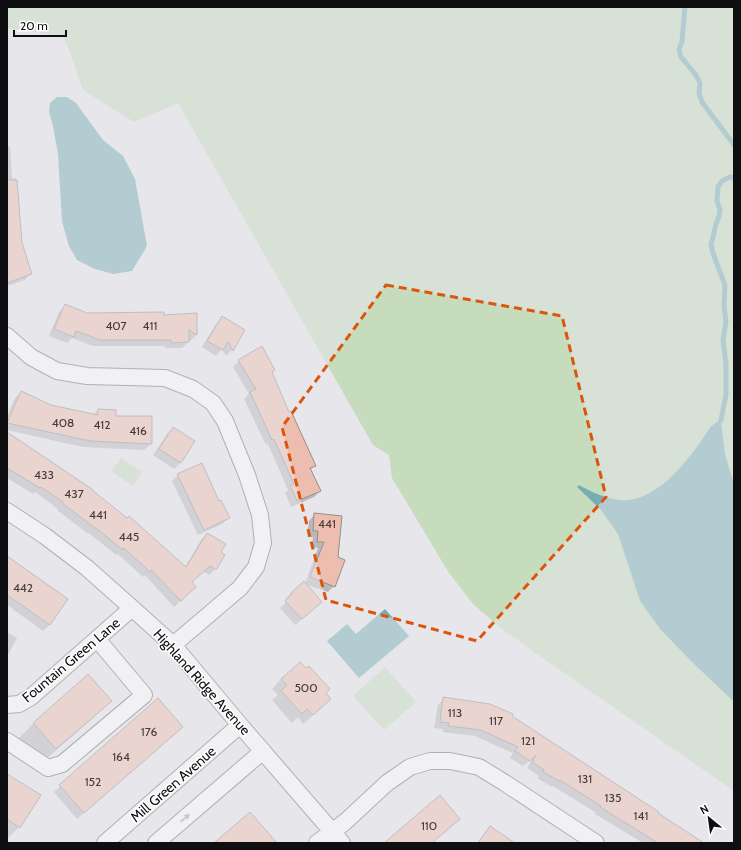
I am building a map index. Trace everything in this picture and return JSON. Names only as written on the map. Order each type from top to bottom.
[{"type":"street","points":[[7,336],[31,357],[57,371],[87,376],[165,378],[193,389],[213,403],[225,421],[247,475],[260,515],[263,543],[256,567],[240,588],[173,645]]},
{"type":"street","name":"Highland Ridge Avenue","points":[[7,511],[45,536],[87,568],[173,645],[337,837]]},
{"type":"street","name":"Fountain Green Lane","points":[[7,705],[19,704],[31,697],[132,608]]},
{"type":"street","points":[[7,741],[48,768],[62,764],[144,695],[97,639]]},
{"type":"street","name":"Mill Green Avenue","points":[[105,843],[240,725]]},
{"type":"street","points":[[156,843],[263,751]]},
{"type":"street","points":[[317,843],[337,837],[349,818],[387,783],[410,767],[430,761],[450,761],[479,767],[505,782],[596,843]]},
{"type":"highlighted area","points":[[386,285],[562,316],[606,497],[477,641],[326,600],[282,427]]},
{"type":"green space","points":[[7,7],[734,7],[734,484],[725,454],[721,420],[714,422],[689,458],[667,481],[642,497],[628,500],[616,499],[603,496],[579,485],[587,497],[601,510],[618,534],[640,601],[694,664],[734,702],[734,791],[534,652],[497,625],[473,604],[449,573],[392,478],[389,455],[373,445],[178,103],[134,122],[83,90],[64,36],[7,28]]},
{"type":"green space","points":[[121,458],[142,472],[133,486],[111,471]]},
{"type":"green space","points":[[385,667],[416,702],[384,730],[353,696]]},
{"type":"water","points":[[57,97],[67,97],[76,103],[103,140],[123,156],[135,179],[147,246],[132,271],[113,274],[95,269],[77,260],[69,246],[62,221],[58,154],[49,112],[50,103]]},
{"type":"water","points":[[721,420],[725,454],[734,484],[734,702],[660,629],[640,601],[618,534],[601,510],[577,487],[579,485],[602,496],[622,500],[628,500],[650,493],[660,487],[677,471],[702,441],[711,427]]},
{"type":"water","points":[[385,609],[409,636],[359,678],[327,641],[347,624],[356,634]]},
{"type":"building","points":[[7,180],[17,180],[22,243],[32,274],[7,283]]},
{"type":"building","points":[[65,304],[87,313],[164,312],[164,315],[197,313],[197,335],[189,330],[189,342],[171,343],[171,340],[100,340],[76,331],[74,337],[54,329]]},
{"type":"building","points":[[222,316],[245,330],[233,351],[228,342],[223,350],[207,341]]},
{"type":"building","points":[[262,346],[275,370],[272,372],[289,412],[291,411],[316,466],[310,468],[321,491],[297,501],[290,486],[294,484],[274,439],[272,440],[250,392],[256,389],[238,360]]},
{"type":"building","points":[[21,391],[51,405],[98,415],[98,409],[116,410],[116,416],[152,416],[152,444],[90,441],[7,423]]},
{"type":"building","points":[[173,427],[195,441],[181,463],[159,449]]},
{"type":"building","points":[[7,432],[92,489],[127,518],[129,516],[186,567],[207,533],[226,544],[221,552],[225,555],[216,570],[210,566],[192,582],[196,587],[181,601],[151,570],[150,572],[124,548],[123,550],[62,503],[63,502],[41,487],[40,488],[7,468]]},
{"type":"building","points":[[202,463],[219,501],[221,500],[230,518],[204,530],[177,474]]},
{"type":"building","points":[[314,513],[342,516],[338,557],[345,560],[335,587],[310,577],[324,542],[317,542],[318,531],[313,531]]},
{"type":"building","points":[[7,556],[68,599],[50,625],[7,595]]},
{"type":"building","points":[[304,581],[322,602],[302,619],[285,601]]},
{"type":"building","points":[[300,662],[306,668],[309,666],[330,689],[326,693],[331,699],[313,715],[307,709],[302,714],[281,691],[287,685],[281,679]]},
{"type":"building","points":[[88,674],[112,701],[56,749],[33,723]]},
{"type":"building","points":[[443,697],[490,704],[513,714],[512,716],[704,843],[658,843],[560,780],[559,781],[543,772],[544,770],[532,762],[536,755],[530,761],[515,751],[518,747],[481,730],[448,726],[449,723],[440,722]]},
{"type":"building","points":[[158,698],[183,727],[84,813],[59,785]]},
{"type":"building","points":[[7,774],[41,795],[20,828],[7,819]]},
{"type":"building","points":[[440,795],[460,819],[432,843],[384,843]]},
{"type":"building","points":[[250,812],[277,843],[214,843]]},
{"type":"building","points":[[490,826],[515,843],[478,843]]},
{"type":"waterway","points":[[685,7],[682,41],[679,50],[681,57],[696,75],[700,83],[699,93],[702,102],[734,145]]},
{"type":"waterway","points":[[721,420],[726,395],[726,364],[723,340],[726,322],[724,306],[725,285],[711,245],[720,210],[717,201],[718,187],[722,181],[730,177],[734,178]]}]
